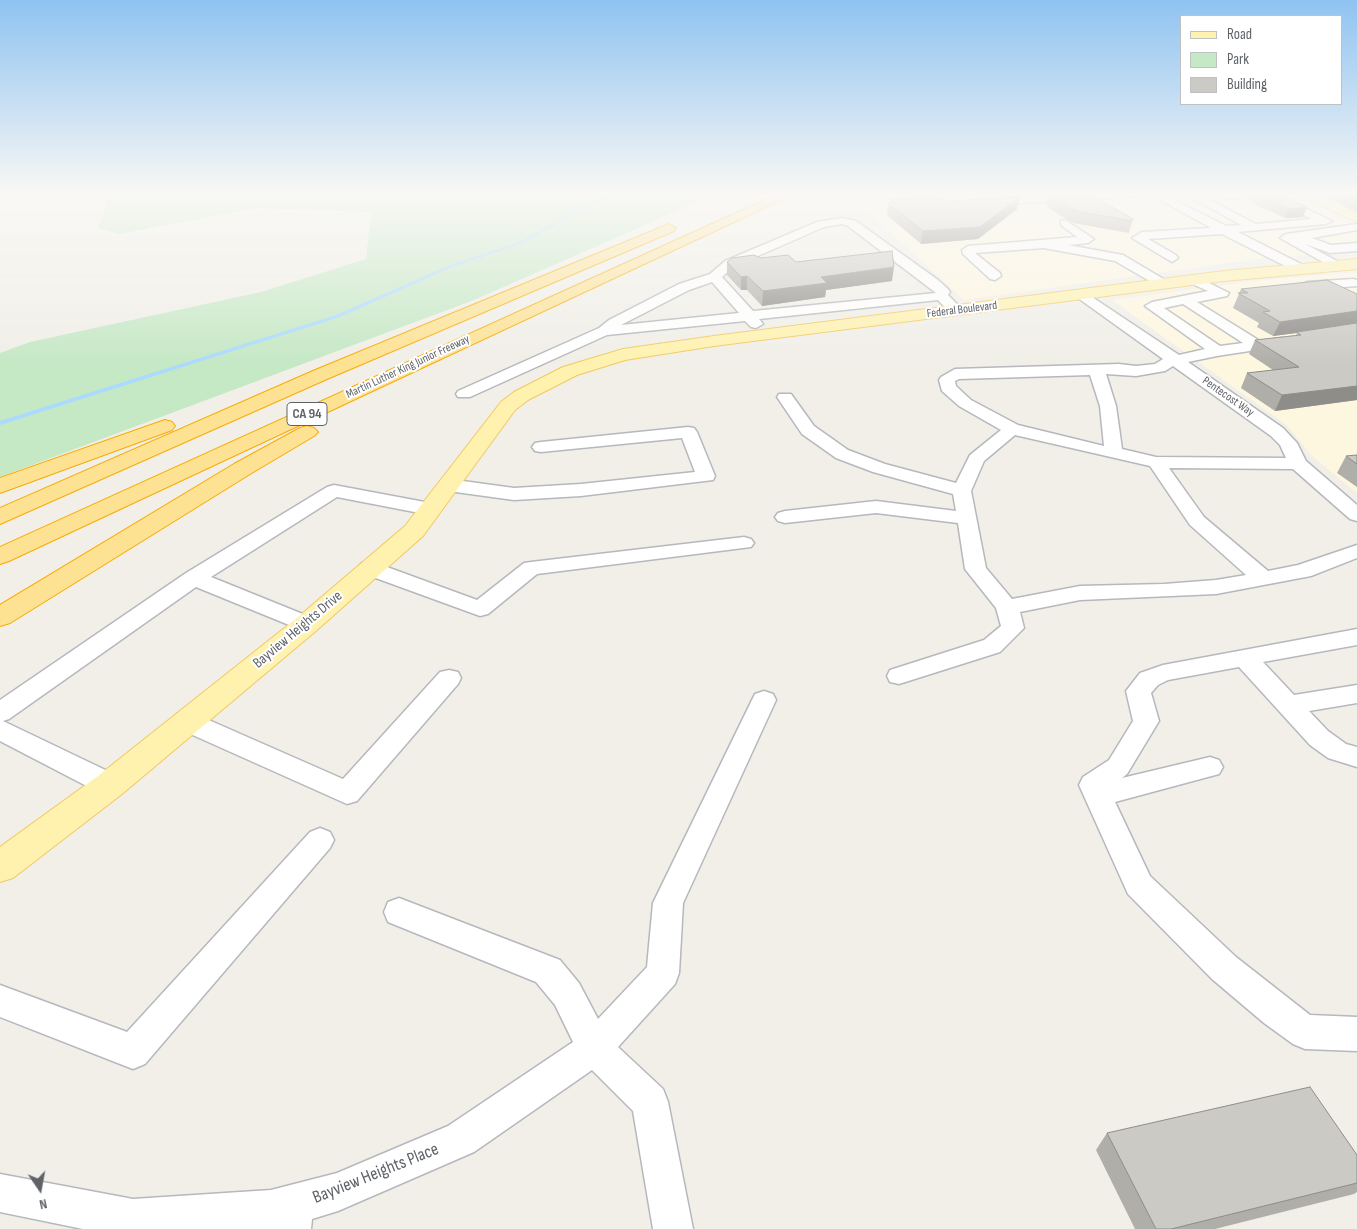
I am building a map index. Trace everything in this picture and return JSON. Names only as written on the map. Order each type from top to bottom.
[{"type":"highway","name":"Martin Luther King Junior Freeway","points":[[0,517],[320,375],[618,250]]},
{"type":"highway","name":"Martin Luther King Junior Freeway","points":[[0,556],[665,250]]},
{"type":"highway","points":[[0,617],[250,464],[375,396],[616,273]]},
{"type":"highway","points":[[0,486],[255,393],[320,375]]},
{"type":"main road","name":"Federal Boulevard","points":[[570,371],[623,355],[764,335],[1083,296],[1195,280],[1357,264]]},
{"type":"main road","name":"Bayview Heights Drive","points":[[0,867],[110,785],[307,624],[369,568],[414,531],[508,406],[521,396],[570,371]]},
{"type":"street","points":[[464,394],[604,331],[614,323],[679,289],[715,277],[729,264],[760,250]]},
{"type":"street","points":[[890,250],[933,283],[956,311]]},
{"type":"street","points":[[968,250],[969,254],[994,276]]},
{"type":"street","points":[[1078,250],[1119,258],[1165,284]]},
{"type":"street","points":[[1159,250],[1172,258]]},
{"type":"street","points":[[1264,250],[1301,269]]},
{"type":"street","points":[[1304,250],[1355,284]]},
{"type":"street","points":[[877,255],[895,254]]},
{"type":"street","points":[[729,264],[765,264]]},
{"type":"street","points":[[715,277],[751,315],[764,335]]},
{"type":"street","points":[[1195,280],[1227,293],[1152,306],[1217,351]]},
{"type":"street","points":[[1302,286],[1355,284]]},
{"type":"street","points":[[1321,286],[1343,298]]},
{"type":"street","points":[[679,289],[710,320]]},
{"type":"street","points":[[604,331],[942,296]]},
{"type":"street","name":"Pentecost Way","points":[[1083,296],[1170,362],[1277,432],[1288,443],[1298,464],[1357,515]]},
{"type":"street","points":[[1185,300],[1257,345]]},
{"type":"street","points":[[1293,340],[1217,351],[1170,362],[1160,368],[955,374],[948,380],[948,388],[965,403],[1012,429],[1156,462],[1298,464]]},
{"type":"street","points":[[1097,371],[1108,406],[1114,452]]},
{"type":"street","points":[[785,397],[808,430],[842,454],[880,468],[962,490]]},
{"type":"street","points":[[899,676],[992,646],[1012,628],[1007,607],[976,569],[962,490],[976,459],[1012,429]]},
{"type":"street","points":[[448,485],[514,494],[581,490],[706,476],[688,432],[541,447]]},
{"type":"street","points":[[1156,462],[1197,521],[1264,579]]},
{"type":"street","points":[[0,713],[194,578],[334,491],[430,509]]},
{"type":"street","points":[[785,517],[876,507],[967,518]]},
{"type":"street","points":[[369,568],[480,609],[531,568],[744,543]]},
{"type":"street","points":[[1007,607],[1080,593],[1216,587],[1303,571],[1357,550]]},
{"type":"street","points":[[194,578],[307,624]]},
{"type":"street","points":[[1357,638],[1244,657],[1163,673],[1149,679],[1138,691],[1146,721],[1118,767],[1093,785],[1139,885],[1224,968],[1276,1011],[1305,1032],[1357,1034]]},
{"type":"street","points":[[1244,657],[1319,738],[1337,751],[1357,757]]},
{"type":"street","points":[[186,722],[347,793],[449,678]]},
{"type":"street","points":[[1289,705],[1357,694]]},
{"type":"street","name":"Bayview Heights Place","points":[[0,1193],[134,1219],[271,1210],[292,1217],[338,1192],[461,1139],[594,1048],[663,973],[668,903],[764,700]]},
{"type":"street","points":[[0,730],[110,785]]},
{"type":"street","points":[[1098,795],[1210,768]]},
{"type":"street","points":[[0,1001],[133,1052],[320,840]]},
{"type":"street","points":[[400,912],[548,971],[566,994],[594,1048],[650,1102],[673,1229]]},
{"type":"shaded area","points":[[910,250],[1357,250],[1258,259],[964,300]]},
{"type":"shaded area","points":[[1357,272],[1357,493],[1312,456],[1288,426],[1112,300],[1255,281]]},
{"type":"green space","points":[[367,250],[587,250],[474,300],[0,477],[0,353],[30,342],[261,292],[366,259]]},
{"type":"building","points":[[892,251],[894,267],[821,277],[827,283],[763,291],[747,276],[741,277],[727,262],[732,258],[754,255],[761,258],[788,255],[796,262]]},
{"type":"building","points":[[1327,280],[1357,294],[1357,311],[1280,322],[1263,312],[1270,311],[1238,293],[1248,293],[1241,289]]},
{"type":"building","points":[[1357,323],[1357,386],[1282,395],[1247,373],[1299,367],[1255,340],[1301,335],[1297,332]]},
{"type":"building","points":[[1357,455],[1357,464],[1346,456]]},
{"type":"building","points":[[1310,1087],[1357,1155],[1357,1183],[1171,1229],[1156,1229],[1107,1133]]},
{"type":"waterway","points":[[0,423],[338,316],[451,266],[498,250]]}]
